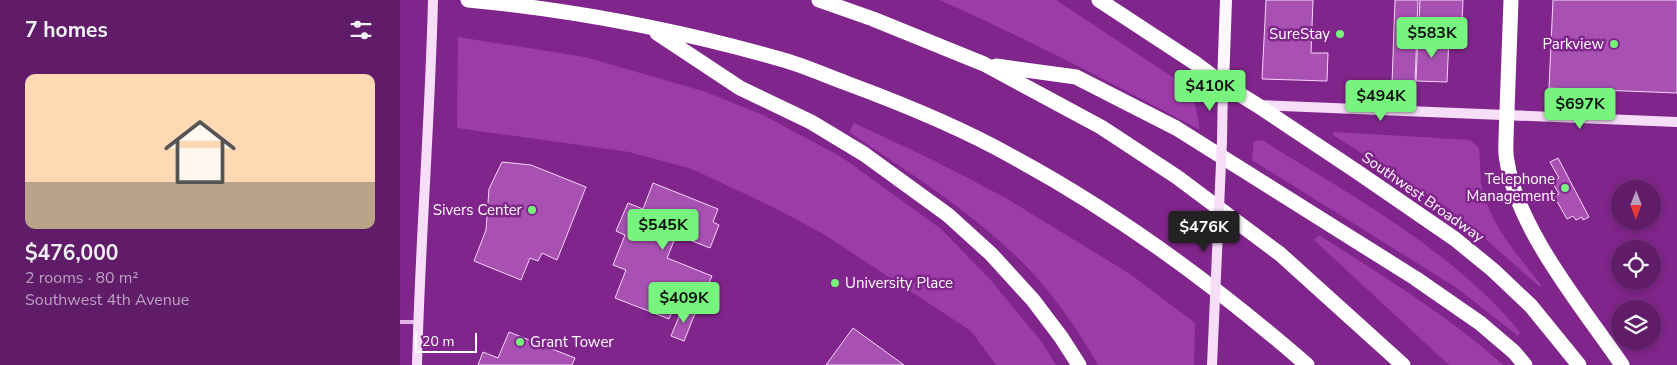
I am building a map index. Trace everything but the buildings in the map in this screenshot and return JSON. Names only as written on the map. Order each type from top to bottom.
[{"type":"highway","points":[[468,0],[515,5],[648,26],[782,59],[902,103],[1012,156],[1094,203],[1163,250],[1256,320],[1306,365]]},
{"type":"highway","points":[[819,0],[874,19],[984,64],[1101,127],[1178,176],[1280,254],[1403,365]]},
{"type":"highway","name":"Southwest Broadway","points":[[1098,0],[1195,63],[1223,84],[1257,104],[1455,239],[1493,270],[1530,306],[1579,365]]},
{"type":"highway","points":[[1511,0],[1506,161],[1516,194],[1525,217],[1563,281],[1622,365]]},
{"type":"highway","points":[[648,26],[740,88],[811,122],[864,154],[948,216],[991,254],[1033,300],[1061,336],[1079,365]]},
{"type":"highway","points":[[984,64],[1076,77],[1176,128],[1415,278],[1480,323],[1514,352],[1525,365]]},
{"type":"main road","points":[[417,365],[434,0]]},
{"type":"main road","points":[[1212,365],[1226,0]]},
{"type":"main road","points":[[1257,104],[1677,122]]},
{"type":"lane","points":[[400,322],[418,322]]},
{"type":"shaded area","points":[[939,0],[1056,0],[1186,86],[1194,101],[1200,130],[1071,62]]},
{"type":"shaded area","points":[[458,37],[585,57],[706,92],[763,115],[843,158],[941,229],[989,278],[1041,341],[1056,365],[996,365],[971,331],[825,235],[775,208],[692,169],[629,152],[457,128]]},
{"type":"shaded area","points":[[854,123],[935,161],[1004,197],[1130,274],[1195,323],[1194,365],[1098,365],[1063,311],[1022,262],[960,209],[849,132]]},
{"type":"shaded area","points":[[1334,132],[1470,140],[1479,148],[1481,182],[1490,211],[1513,250],[1541,285],[1540,287],[1448,208],[1333,135]]},
{"type":"shaded area","points":[[1262,140],[1365,203],[1432,250],[1493,302],[1520,332],[1518,336],[1457,288],[1252,160],[1254,141]]},
{"type":"shaded area","points":[[1319,235],[1437,312],[1482,346],[1503,365],[1449,365],[1314,240]]},
{"type":"place","name":"SureStay","points":[[1340,34]]},
{"type":"place","name":"Parkview","points":[[1614,44]]},
{"type":"place","name":"Telephone Management","points":[[1565,188]]},
{"type":"place","name":"Sivers Center","points":[[532,210]]},
{"type":"place","name":"University Place","points":[[835,283]]},
{"type":"place","name":"Grant Tower","points":[[520,342]]}]
